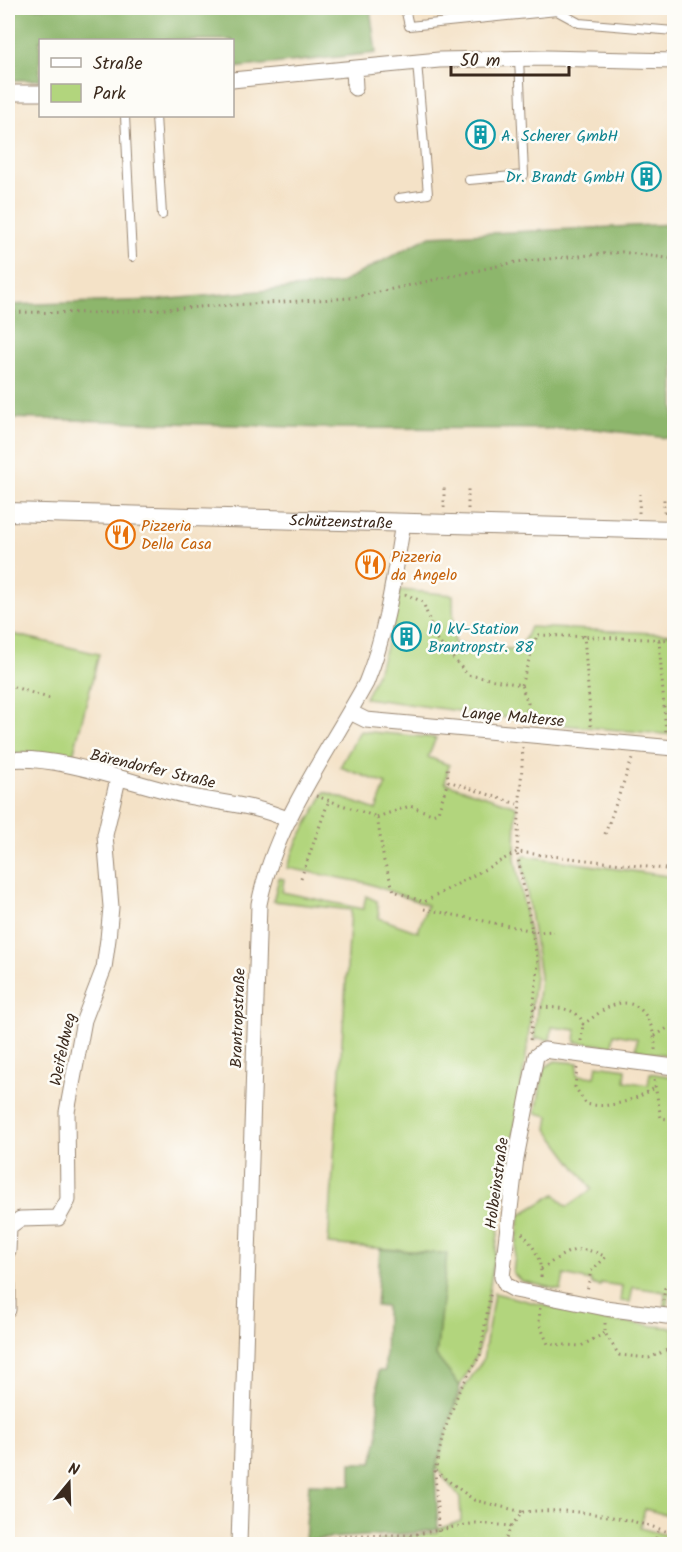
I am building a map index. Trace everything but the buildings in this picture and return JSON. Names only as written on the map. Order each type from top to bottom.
[{"type":"street","points":[[234,80],[417,62],[519,58],[675,61]]},
{"type":"street","points":[[354,69],[355,88]]},
{"type":"street","points":[[8,93],[39,93]]},
{"type":"street","name":"Schützenstraße","points":[[8,512],[675,530]]},
{"type":"street","name":"Brantropstraße","points":[[239,1545],[258,918],[266,872],[289,820],[366,683],[383,638],[403,523]]},
{"type":"street","name":"Lange Malterse","points":[[350,712],[366,720],[671,748]]},
{"type":"street","name":"Bärendorfer Straße","points":[[8,760],[42,761],[187,796],[266,809],[289,820]]},
{"type":"street","name":"Weifeldweg","points":[[8,1251],[9,1227],[20,1219],[58,1218],[68,1200],[67,1112],[84,1020],[104,968],[107,949],[111,908],[105,835],[118,779]]},
{"type":"street","points":[[536,1056],[544,1050],[675,1066]]},
{"type":"street","name":"Holbeinstraße","points":[[502,1277],[516,1158],[536,1056]]},
{"type":"street","points":[[502,1277],[506,1285],[515,1290],[668,1317]]},
{"type":"street","points":[[8,1285],[8,1310]]},
{"type":"lane","points":[[405,8],[410,26],[557,9],[579,23],[675,31]]},
{"type":"lane","points":[[469,180],[524,175],[519,58]]},
{"type":"lane","points":[[399,198],[428,194],[417,62]]},
{"type":"lane","points":[[124,117],[132,257]]},
{"type":"lane","points":[[156,117],[162,215]]},
{"type":"path","points":[[8,312],[96,313],[351,298],[516,262],[622,252],[675,259]]},
{"type":"path","points":[[444,486],[444,508]]},
{"type":"path","points":[[468,487],[468,509]]},
{"type":"path","points":[[639,513],[640,494]]},
{"type":"path","points":[[664,495],[664,513]]},
{"type":"path","points":[[400,592],[423,602],[436,639],[468,675],[521,685]]},
{"type":"path","points":[[536,1056],[528,1054],[535,1007],[538,963],[517,852],[518,804],[528,703],[521,685],[537,635],[675,640]]},
{"type":"path","points":[[584,635],[592,742]]},
{"type":"path","points":[[659,640],[671,748]]},
{"type":"path","points":[[8,685],[51,699]]},
{"type":"path","points":[[605,834],[634,752],[634,745]]},
{"type":"path","points":[[304,792],[377,817],[410,806],[432,814],[438,812],[448,781],[447,766]]},
{"type":"path","points":[[448,781],[485,791],[518,804]]},
{"type":"path","points":[[301,878],[329,800]]},
{"type":"path","points":[[377,817],[384,861],[394,891],[424,902],[517,852],[675,870]]},
{"type":"path","points":[[405,902],[407,896]]},
{"type":"path","points":[[424,909],[532,931],[554,931]]},
{"type":"path","points":[[583,1024],[611,1006],[624,1003],[645,1011],[655,1036],[654,1088],[661,1118],[675,1120]]},
{"type":"path","points":[[535,1007],[573,1011],[581,1018],[583,1024],[574,1087],[586,1104],[612,1106],[640,1096],[654,1088]]},
{"type":"path","points":[[655,1036],[675,1024]]},
{"type":"path","points":[[541,1269],[576,1249],[591,1250],[606,1257],[591,1271],[585,1304]]},
{"type":"path","points":[[440,1545],[435,1471],[443,1435],[459,1391],[480,1355],[492,1280],[502,1277]]},
{"type":"path","points":[[668,1317],[665,1288],[675,1277]]},
{"type":"path","points":[[605,1333],[619,1355],[634,1359],[649,1358],[675,1347]]},
{"type":"path","points":[[435,1471],[474,1500],[523,1512],[567,1511],[619,1518],[675,1534]]},
{"type":"path","points":[[504,1545],[510,1526],[523,1512]]},
{"type":"path","points":[[291,1545],[344,1535],[380,1537],[477,1523],[510,1526]]},
{"type":"path","points":[[654,1545],[659,1528]]},
{"type":"green space","points":[[8,8],[370,8],[376,53],[234,68],[234,39],[39,39],[39,80],[8,80]]},
{"type":"green space","points":[[674,224],[674,439],[596,429],[325,428],[8,418],[8,305],[159,300],[339,284],[430,236]]},
{"type":"green space","points":[[400,590],[453,595],[454,644],[520,650],[530,627],[674,634],[674,735],[552,724],[365,698],[382,658]]},
{"type":"green space","points":[[8,633],[99,654],[72,759],[8,753]]},
{"type":"green space","points":[[360,731],[436,738],[428,757],[449,765],[445,783],[516,806],[515,858],[534,959],[535,976],[527,1049],[483,1330],[477,1355],[460,1386],[436,1357],[446,1254],[328,1244],[351,910],[273,901],[279,878],[284,879],[282,892],[363,909],[366,896],[377,901],[379,918],[418,932],[427,905],[367,883],[287,868],[297,842],[325,792],[376,810],[386,784],[340,767]]},
{"type":"green space","points":[[522,857],[674,877],[674,1056],[636,1050],[637,1038],[614,1034],[612,1046],[575,1042],[576,1030],[552,1027],[550,1040],[538,1038],[534,1041],[540,976],[522,861]]},
{"type":"green space","points":[[555,1061],[578,1063],[577,1075],[595,1077],[597,1065],[626,1069],[625,1081],[648,1085],[650,1073],[674,1077],[674,1293],[669,1293],[668,1307],[664,1306],[665,1292],[633,1287],[630,1302],[620,1301],[622,1286],[601,1283],[600,1286],[591,1284],[591,1281],[564,1275],[561,1290],[521,1281],[513,1273],[520,1215],[555,1194],[567,1207],[592,1189],[547,1129],[549,1116],[536,1113],[544,1068]]},
{"type":"green space","points":[[380,1249],[447,1254],[436,1356],[460,1386],[435,1471],[438,1529],[405,1534],[305,1541],[309,1484],[351,1485],[351,1463],[372,1463],[378,1438],[378,1371],[385,1371],[386,1307],[376,1306]]},
{"type":"green space","points":[[494,1293],[609,1321],[674,1328],[674,1517],[645,1509],[640,1528],[674,1537],[674,1544],[380,1544],[380,1540],[438,1532],[438,1529],[461,1521],[460,1498],[437,1469],[443,1435],[461,1392],[483,1360]]},
{"type":"place","name":"A. Scherer GmbH","points":[[480,135]]},
{"type":"place","name":"Dr. Brandt GmbH","points":[[646,176]]},
{"type":"place","name":"Pizzeria Della Casa","points":[[120,534]]},
{"type":"place","name":"Pizzeria da Angelo","points":[[370,565]]},
{"type":"place","name":"10 kV-Station Brantropstr. 88","points":[[407,637]]}]
